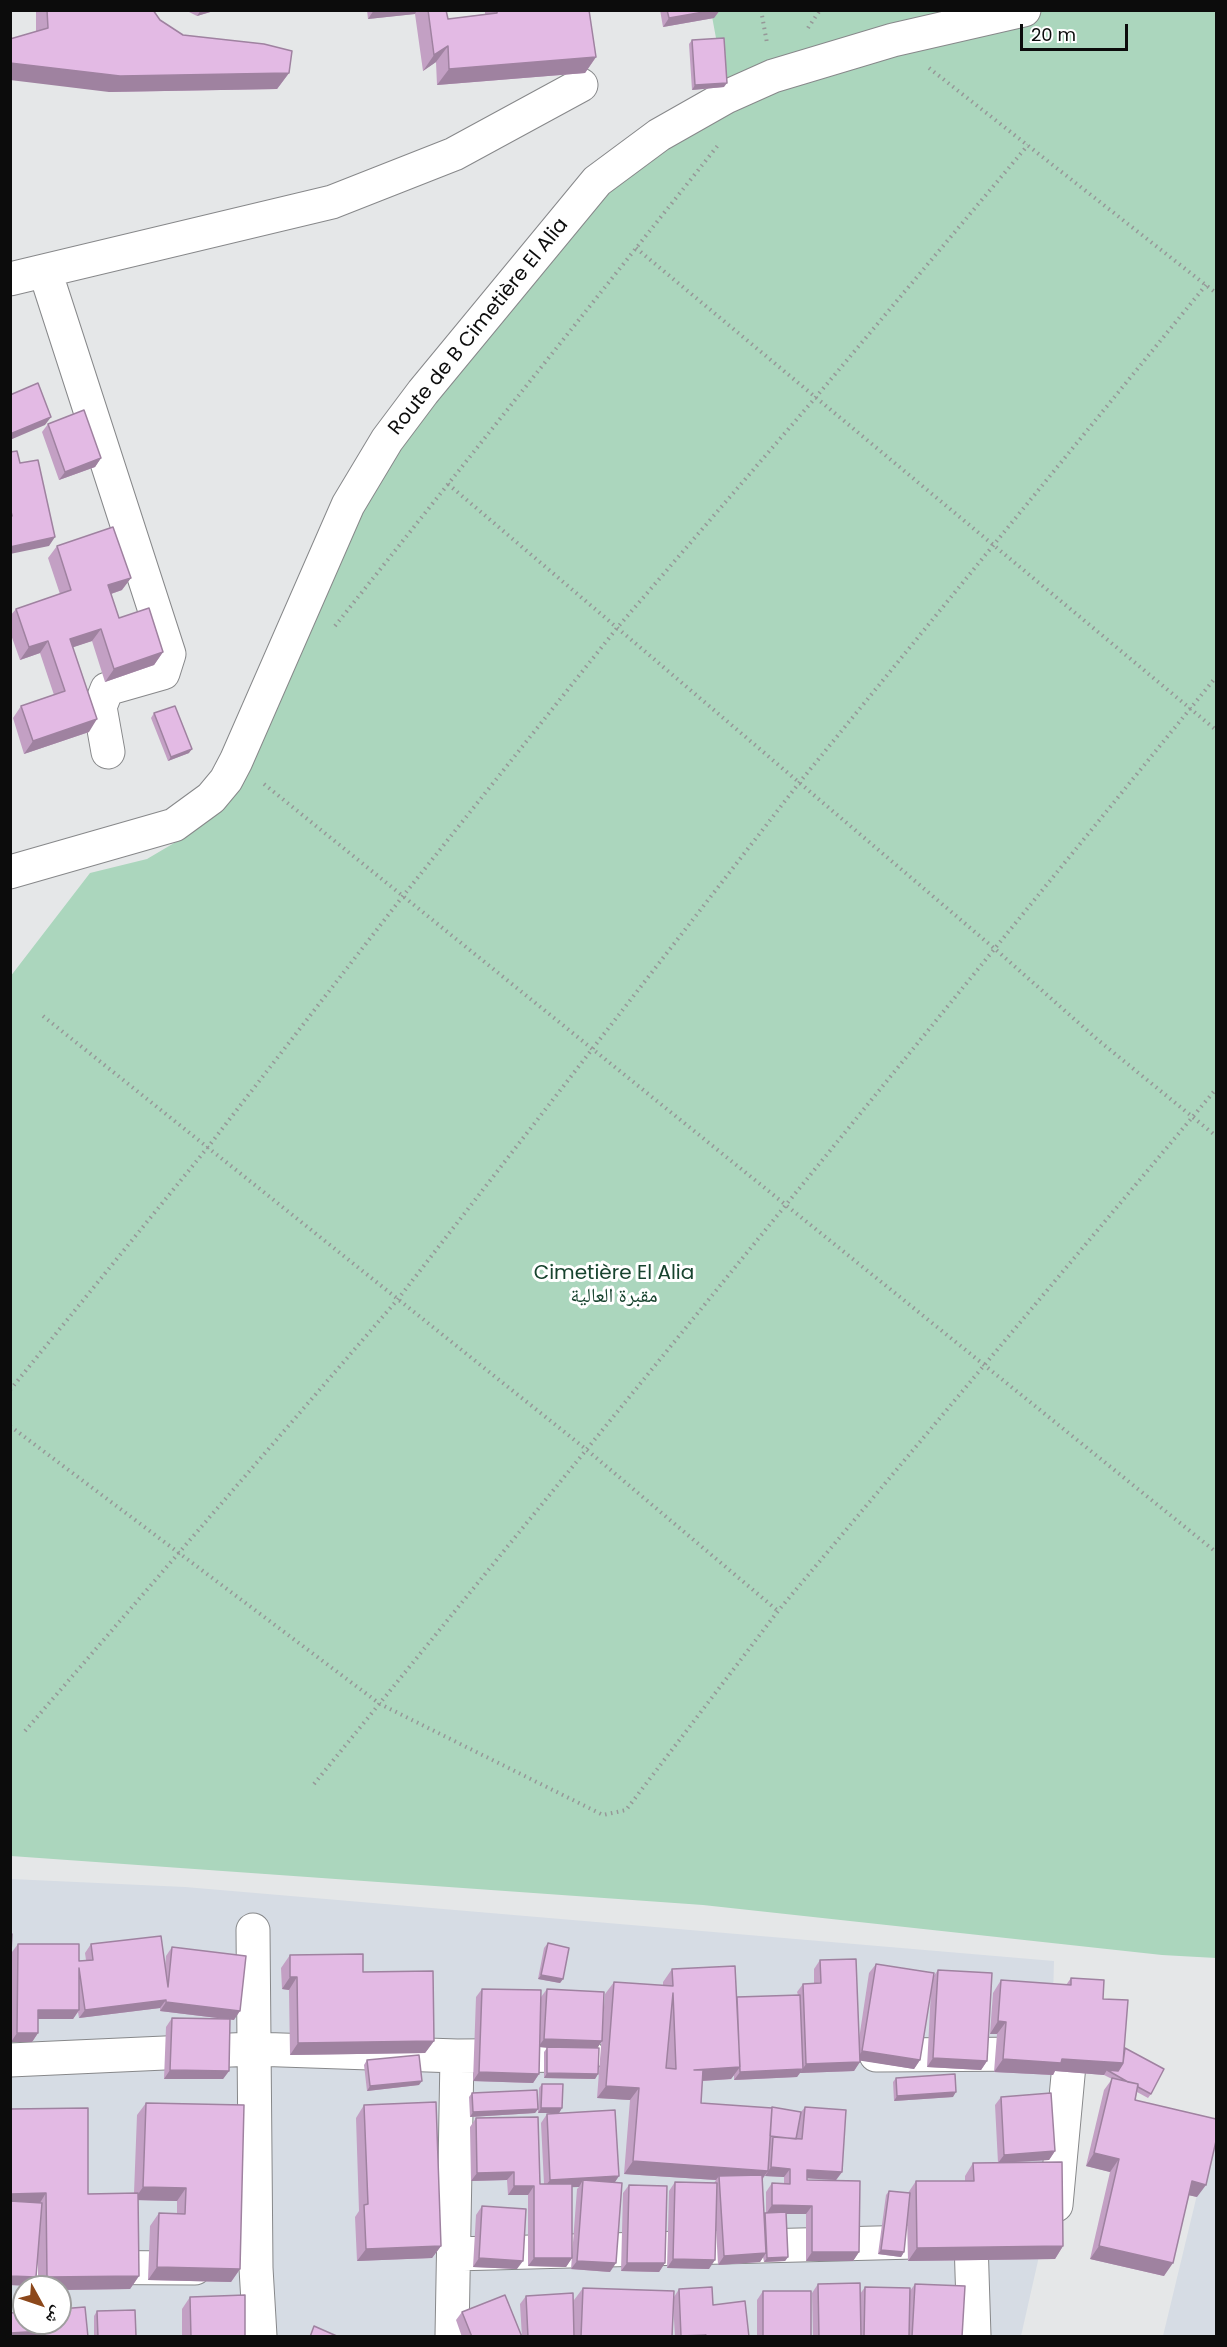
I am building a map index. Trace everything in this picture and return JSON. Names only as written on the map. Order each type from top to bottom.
[{"type":"street","name":"Route de B Cimetière El Alia","points":[[10,872],[174,825],[211,798],[226,780],[236,761],[348,505],[387,440],[423,392],[597,181],[659,135],[726,97],[773,76],[892,40],[1024,10]]},
{"type":"street","points":[[10,279],[332,202],[454,154],[580,85]]},
{"type":"street","points":[[45,271],[169,654],[163,673],[107,689],[100,707],[108,752]]},
{"type":"street","points":[[253,1930],[256,2268],[261,2336]]},
{"type":"street","points":[[10,2060],[254,2049],[457,2056],[622,2055]]},
{"type":"street","points":[[846,2055],[1066,2057],[1054,2234]]},
{"type":"street","points":[[452,2337],[457,2056]]},
{"type":"street","points":[[454,2254],[971,2241],[1018,2237]]},
{"type":"street","points":[[971,2241],[974,2337]]},
{"type":"street","points":[[10,2267],[256,2268]]},
{"type":"path","points":[[892,40],[1216,293]]},
{"type":"path","points":[[331,631],[723,140]]},
{"type":"path","points":[[10,1390],[208,1148],[403,896],[617,628],[816,397],[1028,145]]},
{"type":"path","points":[[636,248],[1216,730]]},
{"type":"path","points":[[26,1731],[398,1299],[800,783],[1206,285]]},
{"type":"path","points":[[448,484],[995,949],[1098,1040],[1216,1136]]},
{"type":"path","points":[[314,1784],[1216,677]]},
{"type":"path","points":[[236,761],[1216,1552]]},
{"type":"path","points":[[43,1016],[587,1450],[778,1611]]},
{"type":"path","points":[[10,1426],[380,1704],[603,1815],[626,1810],[778,1611],[1216,1089]]},
{"type":"shaded area","points":[[11,1879],[185,1887],[1054,1961],[1047,2221],[1021,2336],[11,2336]]},
{"type":"shaded area","points":[[1216,2116],[1216,2336],[1163,2336]]},
{"type":"green space","name":"Cimetière El Alia مقبرة العالية","points":[[711,11],[1216,11],[1216,1958],[1162,1955],[703,1905],[11,1856],[10,977],[90,873],[147,859],[186,836],[371,472],[573,226],[723,76]]},
{"type":"building","points":[[47,10],[153,10],[160,20],[183,35],[264,44],[292,51],[289,73],[120,76],[10,63],[10,39],[48,28]]},
{"type":"building","points":[[428,10],[446,10],[448,19],[497,13],[497,10],[589,10],[596,57],[449,69],[448,46],[434,55]]},
{"type":"building","points":[[667,10],[715,10],[669,18]]},
{"type":"building","points":[[724,38],[727,83],[695,85],[692,40]]},
{"type":"building","points":[[38,383],[51,417],[10,434],[10,395]]},
{"type":"building","points":[[84,410],[101,458],[65,472],[48,424]]},
{"type":"building","points":[[17,451],[20,463],[38,460],[55,537],[10,547],[10,516],[12,516],[10,452]]},
{"type":"building","points":[[113,527],[131,578],[108,585],[119,618],[149,608],[163,652],[114,669],[101,629],[70,639],[97,719],[33,741],[21,706],[65,691],[48,641],[29,647],[16,609],[71,590],[57,546]]},
{"type":"building","points":[[175,706],[192,749],[171,757],[154,713]]},
{"type":"building","points":[[10,1934],[12,1934],[10,1972]]},
{"type":"building","points":[[161,1936],[168,1987],[172,1947],[246,1956],[240,2011],[166,2002],[166,2000],[85,2010],[79,1968],[79,2010],[38,2010],[38,2033],[17,2033],[18,1944],[79,1944],[79,1961],[93,1960],[91,1944]]},
{"type":"building","points":[[548,1943],[569,1948],[563,1979],[541,1975]]},
{"type":"building","points":[[363,1954],[363,1972],[433,1971],[434,2041],[298,2043],[297,1977],[290,1977],[290,1955]]},
{"type":"building","points":[[856,1959],[860,2062],[806,2064],[803,1984],[821,1983],[820,1960]]},
{"type":"building","points":[[876,1964],[934,1973],[920,2060],[862,2051]]},
{"type":"building","points":[[735,1966],[740,2067],[694,2070],[703,2070],[701,2103],[772,2108],[768,2171],[633,2161],[639,2088],[606,2086],[614,1982],[673,1986],[672,1969]],"holes":[[[673,1993],[676,2069],[666,2068]]]},
{"type":"building","points":[[938,1970],[992,1973],[987,2061],[933,2058]]},
{"type":"building","points":[[1071,1978],[1104,1980],[1103,1999],[1128,2000],[1123,2063],[1062,2059],[1061,2063],[1003,2059],[1006,2022],[998,2021],[1001,1980],[1071,1985]]},
{"type":"building","points":[[482,1989],[541,1990],[539,2074],[479,2072]]},
{"type":"building","points":[[547,1989],[604,1992],[602,2041],[544,2039]]},
{"type":"building","points":[[800,1995],[803,2069],[740,2072],[737,1997]]},
{"type":"building","points":[[172,2018],[230,2019],[229,2071],[170,2070]]},
{"type":"building","points":[[547,2047],[599,2048],[598,2074],[547,2073]]},
{"type":"building","points":[[1125,2048],[1164,2069],[1151,2094],[1138,2087],[1138,2084],[1128,2082],[1107,2070],[1118,2071],[1123,2063]]},
{"type":"building","points":[[419,2055],[422,2081],[370,2086],[367,2060]]},
{"type":"building","points":[[955,2074],[956,2092],[897,2096],[896,2078]]},
{"type":"building","points":[[1112,2078],[1138,2084],[1135,2100],[1216,2119],[1216,2141],[1206,2185],[1192,2181],[1173,2263],[1099,2246],[1119,2159],[1094,2153]]},
{"type":"building","points":[[542,2084],[563,2084],[562,2108],[541,2108]]},
{"type":"building","points":[[537,2090],[538,2109],[473,2112],[472,2093]]},
{"type":"building","points":[[1051,2093],[1055,2151],[1004,2155],[1001,2097]]},
{"type":"building","points":[[436,2102],[441,2246],[366,2249],[364,2205],[368,2204],[364,2105]]},
{"type":"building","points":[[146,2103],[244,2105],[240,2269],[157,2267],[159,2213],[185,2214],[186,2188],[143,2187]]},
{"type":"building","points":[[772,2107],[801,2112],[796,2139],[770,2136]]},
{"type":"building","points":[[805,2107],[846,2110],[842,2172],[807,2170],[807,2180],[860,2181],[859,2252],[812,2252],[812,2206],[772,2205],[772,2183],[790,2184],[790,2169],[771,2167],[773,2137],[802,2139]]},
{"type":"building","points":[[88,2108],[88,2194],[138,2193],[139,2276],[47,2275],[46,2193],[10,2194],[10,2109]]},
{"type":"building","points":[[615,2110],[619,2176],[550,2180],[547,2114]]},
{"type":"building","points":[[538,2117],[540,2184],[572,2184],[572,2258],[534,2258],[534,2186],[514,2186],[514,2172],[477,2173],[476,2118]]},
{"type":"building","points":[[1062,2162],[1063,2246],[917,2248],[916,2181],[974,2181],[973,2163]]},
{"type":"building","points":[[762,2175],[766,2253],[724,2256],[719,2176]]},
{"type":"building","points":[[583,2180],[622,2183],[616,2263],[577,2261]]},
{"type":"building","points":[[675,2182],[717,2183],[715,2260],[673,2259]]},
{"type":"building","points":[[629,2185],[667,2186],[665,2263],[627,2263]]},
{"type":"building","points":[[889,2191],[910,2193],[904,2252],[881,2250]]},
{"type":"building","points":[[10,2201],[42,2203],[36,2275],[10,2276]]},
{"type":"building","points":[[482,2206],[526,2209],[523,2261],[479,2258]]},
{"type":"building","points":[[786,2212],[788,2257],[767,2258],[765,2213]]},
{"type":"building","points":[[860,2283],[861,2337],[819,2337],[818,2284]]},
{"type":"building","points":[[915,2284],[965,2286],[962,2337],[912,2337]]},
{"type":"building","points":[[712,2287],[713,2305],[745,2301],[749,2337],[681,2336],[679,2289]]},
{"type":"building","points":[[865,2287],[910,2288],[909,2337],[864,2337]]},
{"type":"building","points":[[583,2288],[674,2291],[672,2337],[581,2337]]},
{"type":"building","points":[[763,2291],[811,2291],[811,2337],[763,2337]]},
{"type":"building","points":[[573,2293],[574,2337],[528,2337],[526,2296]]},
{"type":"building","points":[[245,2295],[245,2337],[191,2337],[190,2297]]},
{"type":"building","points":[[505,2295],[522,2337],[472,2337],[462,2312]]},
{"type":"building","points":[[85,2307],[88,2337],[45,2337],[45,2335],[72,2335],[72,2308]]},
{"type":"building","points":[[135,2310],[136,2336],[98,2337],[97,2311]]},
{"type":"building","points":[[10,2313],[12,2313],[12,2333],[10,2333]]},
{"type":"building","points":[[314,2326],[339,2337],[310,2337]]}]
